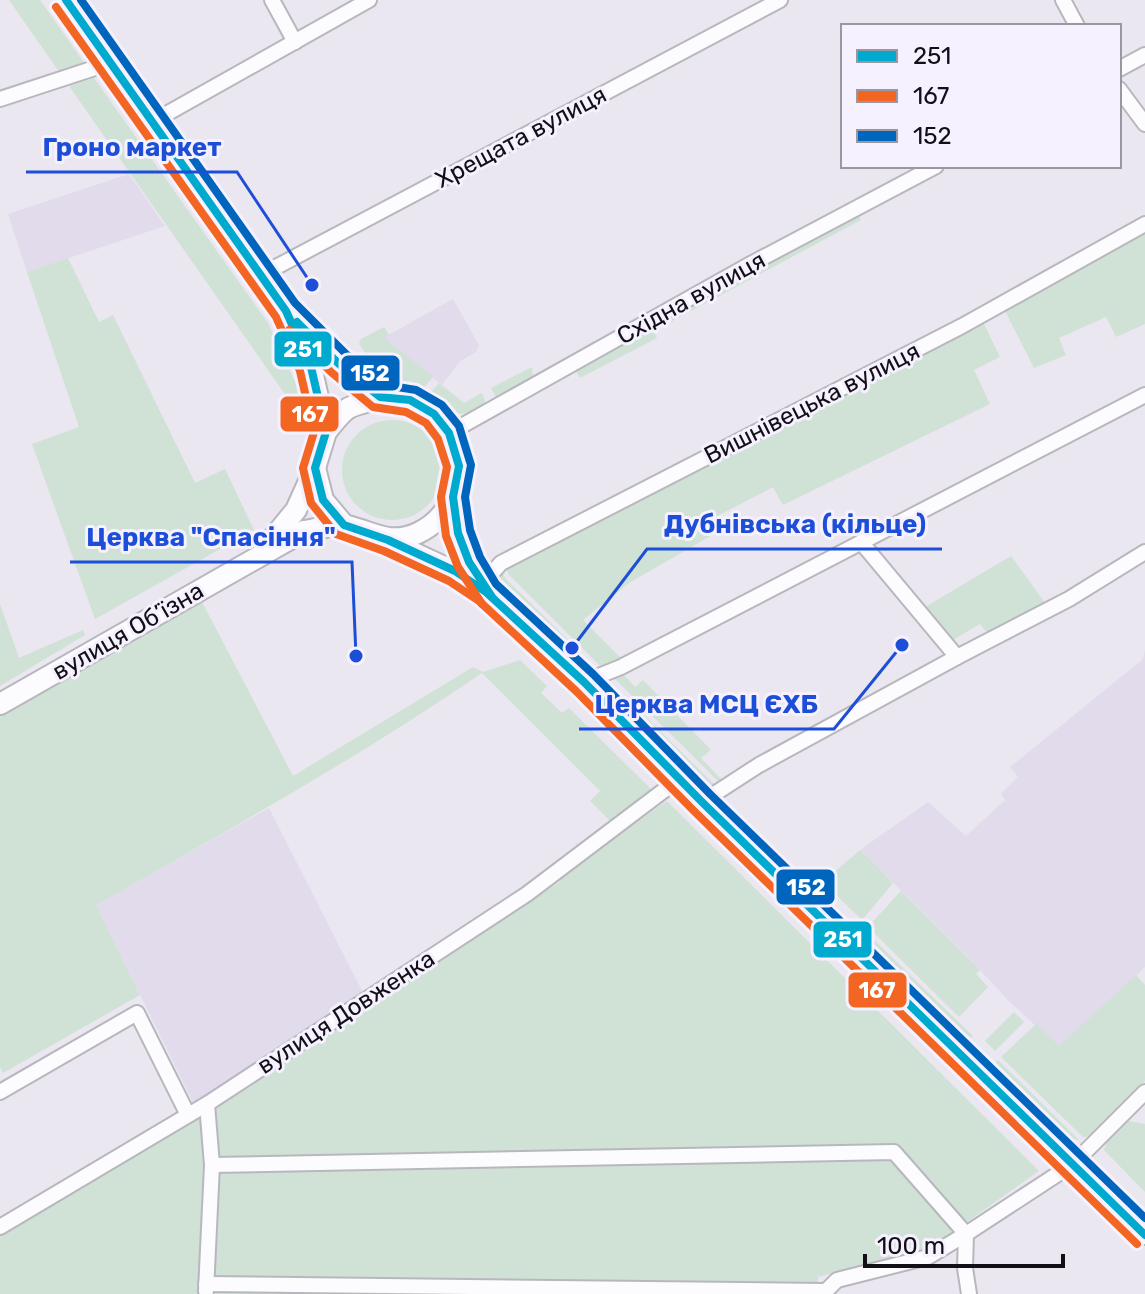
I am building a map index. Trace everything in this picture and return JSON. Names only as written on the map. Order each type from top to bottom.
[{"type":"highway","points":[[66,0],[286,311],[339,364],[380,397]]},
{"type":"highway","points":[[286,311],[311,367],[326,432]]},
{"type":"highway","points":[[256,559],[296,510],[315,468],[326,432],[348,408],[380,397],[410,400],[434,414],[449,433],[459,466],[453,497],[440,517],[417,533],[388,540],[344,525],[323,500],[315,468]]},
{"type":"highway","name":"вулиця Об’їзна","points":[[0,704],[304,531],[344,525]]},
{"type":"main road","points":[[453,497],[458,533],[469,562],[484,588]]},
{"type":"main road","points":[[388,540],[484,588],[584,682],[702,802],[1145,1235]]},
{"type":"street","points":[[272,0],[295,42]]},
{"type":"street","points":[[152,122],[369,0]]},
{"type":"street","name":"Хрещата вулиця","points":[[261,275],[780,0]]},
{"type":"street","points":[[1063,0],[1076,24]]},
{"type":"street","points":[[1121,68],[1145,55]]},
{"type":"street","points":[[0,99],[110,63]]},
{"type":"street","points":[[1121,92],[1145,124]]},
{"type":"street","name":"Східна вулиця","points":[[449,433],[734,273],[932,168]]},
{"type":"street","name":"Вишнівецька вулиця","points":[[484,588],[501,563],[962,326],[1145,224]]},
{"type":"street","points":[[584,682],[621,667],[1145,395]]},
{"type":"street","points":[[861,542],[957,657]]},
{"type":"street","points":[[702,802],[759,765],[1069,599],[1145,552]]},
{"type":"street","name":"вулиця Довженка","points":[[0,1227],[207,1104],[527,894],[679,779]]},
{"type":"street","points":[[0,1092],[137,1013],[188,1115]]},
{"type":"street","points":[[207,1104],[212,1165],[206,1289],[826,1292],[837,1280],[928,1257],[966,1234],[1073,1164],[1145,1092]]},
{"type":"street","points":[[212,1165],[894,1152],[966,1234],[965,1268],[969,1294]]},
{"type":"shaded area","points":[[129,174],[165,226],[27,272],[8,214]]},
{"type":"shaded area","points":[[453,299],[479,345],[476,352],[460,361],[442,385],[383,338]]},
{"type":"shaded area","points":[[1145,650],[1145,967],[1059,1047],[1010,1002],[860,850],[928,802],[966,836],[1005,800],[1001,794],[1018,777],[1010,767],[1143,659]]},
{"type":"shaded area","points":[[269,808],[363,993],[194,1104],[96,905]]},
{"type":"green space","points":[[9,0],[40,0],[85,64],[60,73]]},
{"type":"green space","points":[[94,78],[268,323],[296,384],[301,417],[69,86]]},
{"type":"green space","points":[[858,215],[861,220],[663,326],[661,322]]},
{"type":"green space","points":[[1145,230],[1145,324],[1116,337],[1106,317],[1059,338],[1066,355],[1034,368],[1004,309]]},
{"type":"green space","points":[[68,258],[99,322],[113,315],[195,483],[225,469],[254,530],[95,619],[32,444],[79,427],[27,272]]},
{"type":"green space","points":[[982,320],[1000,357],[974,370],[990,404],[783,505],[773,487],[706,522],[712,535],[629,583],[583,620],[623,660],[602,668],[509,575],[505,567]]},
{"type":"green space","points":[[384,327],[389,335],[384,338],[433,377],[424,387],[413,392],[372,363],[359,344],[361,339]]},
{"type":"green space","points":[[652,329],[657,338],[580,378],[576,371]]},
{"type":"green space","points":[[532,367],[533,379],[497,399],[491,388]]},
{"type":"green space","points":[[439,383],[464,403],[482,393],[486,404],[458,414],[430,403],[431,392]]},
{"type":"green space","points":[[392,420],[411,424],[427,435],[438,451],[442,470],[438,489],[427,505],[411,516],[392,520],[373,516],[357,505],[346,489],[342,470],[346,451],[357,435],[373,424]]},
{"type":"green space","points":[[1011,556],[1046,604],[988,634],[980,624],[953,640],[925,607]]},
{"type":"green space","points":[[501,569],[505,578],[568,640],[564,644],[493,576]]},
{"type":"green space","points":[[200,598],[293,776],[473,667],[483,672],[520,660],[547,686],[541,693],[562,713],[569,708],[653,791],[612,823],[590,801],[600,791],[482,673],[340,764],[96,905],[140,995],[3,1073],[0,1067],[0,714]]},
{"type":"green space","points":[[0,604],[19,658],[83,630],[85,635],[0,686]]},
{"type":"green space","points":[[621,672],[635,687],[643,680],[711,750],[701,758],[721,779],[718,781],[612,676]]},
{"type":"green space","points":[[607,679],[717,787],[711,788],[608,687]]},
{"type":"green space","points":[[667,801],[1039,1171],[930,1248],[818,1277],[818,1294],[0,1294],[0,1234],[370,1009],[561,881],[560,876]]},
{"type":"green space","points":[[860,850],[893,883],[862,920],[823,882]]},
{"type":"green space","points":[[901,891],[980,970],[976,974],[988,987],[959,1017],[868,927]]},
{"type":"green space","points":[[866,932],[973,1036],[968,1040],[862,936]]},
{"type":"green space","points":[[1136,975],[1145,985],[1145,1081],[1091,1136],[1083,1137],[1001,1057],[1036,1024],[1059,1046]]},
{"type":"green space","points":[[1014,1012],[1024,1022],[995,1051],[985,1041]]},
{"type":"green space","points":[[998,1060],[1079,1140],[1068,1138],[993,1065]]},
{"type":"green space","points":[[1129,1121],[1145,1124],[1145,1192],[1104,1150],[1113,1132]]},
{"type":"transit line","name":"251","points":[[66,0],[286,311],[311,367],[326,432],[315,468],[323,500],[344,525],[388,540],[455,571],[486,592],[584,682],[702,802],[1145,1235]]},
{"type":"transit line","name":"152","points":[[81,0],[295,303],[347,355],[385,385],[416,390],[442,405],[459,426],[471,465],[465,497],[470,530],[480,557],[496,584],[593,674],[710,794],[1145,1218]]},
{"type":"transit line","name":"167","points":[[56,7],[276,317],[300,371],[314,432],[303,468],[311,503],[336,534],[384,551],[449,581],[479,601],[576,691],[694,811],[1137,1244]]},
{"type":"transit line","name":"251","points":[[297,322],[339,364],[380,397],[410,400],[434,414],[449,433],[459,466],[453,497],[458,533],[469,562],[492,597]]},
{"type":"transit line","name":"167","points":[[289,330],[331,372],[373,407],[406,412],[426,423],[438,439],[447,467],[441,497],[446,536],[458,567],[482,604]]},
{"type":"place","name":"Гроно маркет","points":[[312,285]]},
{"type":"place","name":"Церква МСЦ ЄХБ","points":[[902,645]]},
{"type":"place","name":"Дубнівська (кільце)","points":[[572,648]]},
{"type":"place","name":"Церква \"Спасіння\"","points":[[356,656]]}]
